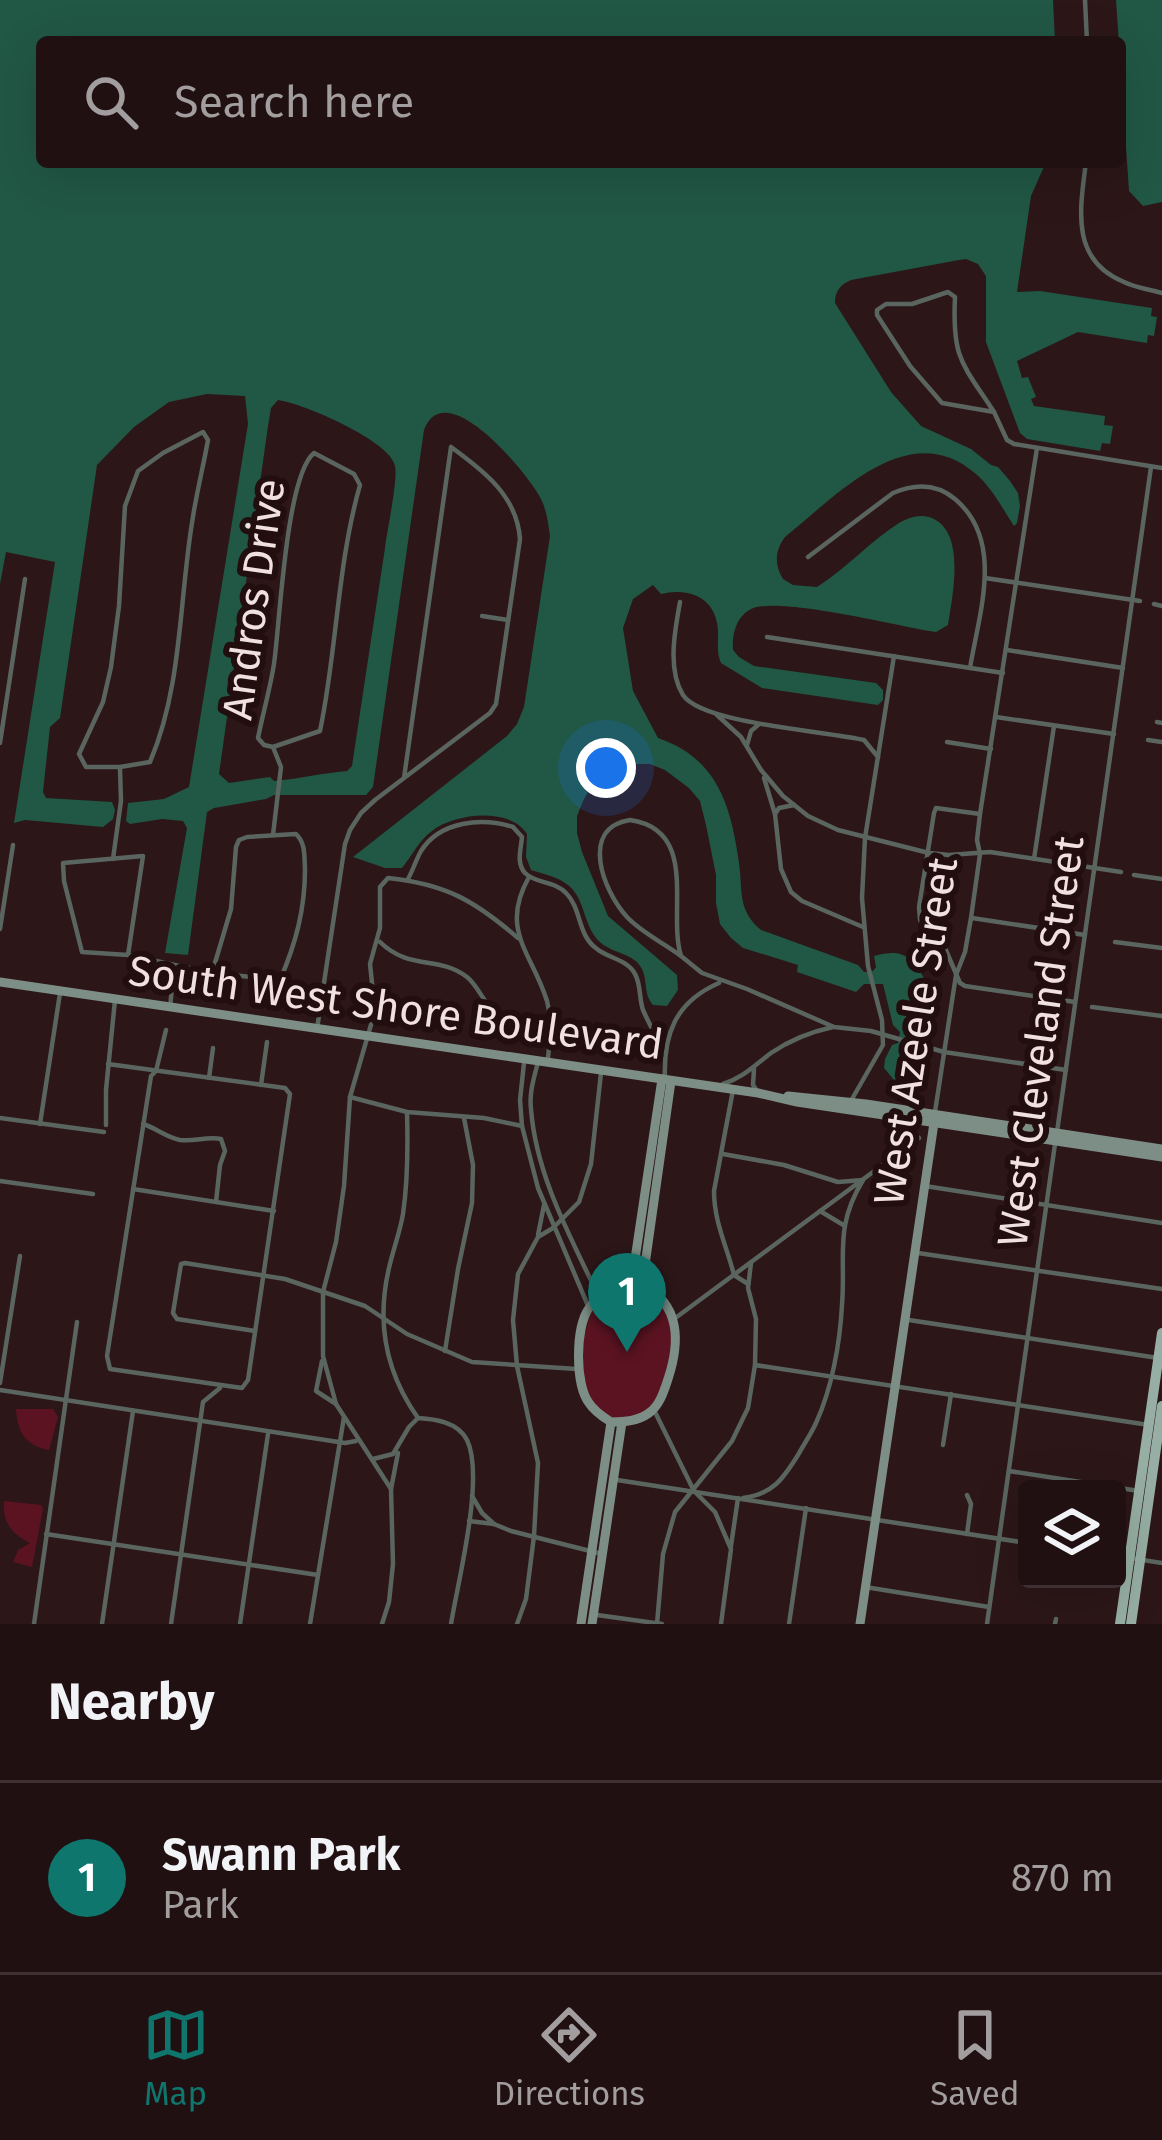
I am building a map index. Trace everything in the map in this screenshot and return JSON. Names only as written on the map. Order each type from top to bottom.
[{"type":"main road","points":[[1131,1624],[1129,1558],[1154,1460],[1155,1385],[1162,1333]]},
{"type":"main road","points":[[1120,1624],[1139,1491],[1162,1406]]},
{"type":"street","points":[[1085,0],[1087,36]]},
{"type":"street","points":[[1085,168],[1081,214],[1087,248],[1113,277],[1162,293]]},
{"type":"street","points":[[994,412],[942,403],[893,343],[877,310],[886,304],[912,304],[952,294],[960,360],[994,412],[1009,442],[1162,468]]},
{"type":"street","points":[[203,432],[208,440],[192,521],[179,646],[159,741],[150,762],[120,767],[86,767],[79,754],[103,702],[111,667],[125,506],[138,471],[203,432]]},
{"type":"street","points":[[317,1029],[350,830],[361,813],[496,704],[519,523],[488,474],[452,447],[404,778]]},
{"type":"street","name":"West Azeele Street","points":[[860,1624],[956,975],[971,917],[980,814],[1036,448]]},
{"type":"street","name":"Andros Drive","points":[[310,454],[320,455],[354,474],[360,485],[341,569],[330,683],[320,731],[273,747],[259,738],[273,668],[290,522],[303,464],[310,454]]},
{"type":"street","name":"West Cleveland Street","points":[[987,1624],[1136,601],[1150,467]]},
{"type":"street","points":[[808,557],[885,497],[904,488],[928,486],[951,495],[970,516],[982,540],[985,578],[970,668]]},
{"type":"street","points":[[985,578],[1136,601]]},
{"type":"street","points":[[0,743],[25,579]]},
{"type":"street","points":[[680,602],[674,639],[677,679],[693,705],[717,715],[864,740],[878,758]]},
{"type":"street","points":[[482,616],[508,620]]},
{"type":"street","points":[[767,637],[1003,673]]},
{"type":"street","points":[[1006,650],[1123,668]]},
{"type":"street","points":[[848,1106],[879,1054],[884,1035],[862,927],[865,838],[894,656]]},
{"type":"street","points":[[717,715],[747,745],[760,770],[775,814],[781,869],[791,892],[823,912],[862,927]]},
{"type":"street","points":[[996,717],[1114,734]]},
{"type":"street","points":[[747,745],[751,731],[760,723]]},
{"type":"street","points":[[1034,860],[1054,725]]},
{"type":"street","points":[[1148,740],[1162,742]]},
{"type":"street","points":[[946,742],[991,749]]},
{"type":"street","points":[[273,747],[281,767],[273,835]]},
{"type":"street","points":[[113,859],[122,801],[120,767]]},
{"type":"street","points":[[760,770],[794,805],[823,824],[865,838],[929,853],[990,852],[1121,872]]},
{"type":"street","points":[[775,814],[779,808],[794,805]]},
{"type":"street","points":[[980,814],[936,808],[919,907],[923,928],[947,952],[965,986],[1075,1002]]},
{"type":"street","points":[[681,956],[675,929],[679,886],[668,845],[650,824],[618,822],[602,836],[598,853],[611,893],[636,925],[702,973],[834,1027]]},
{"type":"street","points":[[408,880],[421,851],[437,835],[465,823],[506,824],[522,837],[520,863],[529,877],[566,892],[589,943],[634,972],[644,1012],[663,1052],[666,1080],[637,1286]]},
{"type":"street","points":[[128,956],[143,856],[63,862],[82,952],[212,973],[280,980],[305,902],[304,844],[296,834],[239,840],[231,909],[212,973]]},
{"type":"street","points":[[0,929],[13,844]]},
{"type":"street","points":[[1134,875],[1162,879]]},
{"type":"street","points":[[518,938],[519,900],[529,877]]},
{"type":"street","points":[[336,1404],[316,1391],[323,1356],[322,1292],[344,1186],[350,1097],[375,1011],[370,964],[378,940],[380,887],[388,878],[454,892],[518,938],[550,1016],[550,1038],[531,1088],[532,1119],[562,1220],[600,1299]]},
{"type":"street","points":[[971,917],[1085,935]]},
{"type":"street","points":[[378,940],[409,962],[440,964],[469,978],[490,1008],[518,1029],[550,1038]]},
{"type":"street","points":[[1115,942],[1162,948]]},
{"type":"street","points":[[947,952],[966,947]]},
{"type":"street","points":[[170,1008],[174,966]]},
{"type":"street","points":[[702,973],[702,992]]},
{"type":"street","name":"South West Shore Boulevard","points":[[0,982],[1162,1153]]},
{"type":"street","points":[[663,1052],[679,1015],[702,992],[722,982]]},
{"type":"street","points":[[40,1124],[60,991]]},
{"type":"street","points":[[0,1118],[105,1129],[116,1000]]},
{"type":"street","points":[[1092,1007],[1162,1016]]},
{"type":"street","points":[[711,1087],[744,1076],[796,1038],[834,1027],[856,1028],[944,1052],[1066,1070]]},
{"type":"street","points":[[109,1064],[156,1071],[285,1088],[291,1099],[245,1386],[238,1389],[110,1369],[107,1356],[151,1076],[156,1071],[166,1030]]},
{"type":"street","points":[[261,1085],[267,1042]]},
{"type":"street","points":[[209,1078],[213,1048]]},
{"type":"street","points":[[524,1060],[522,1126],[544,1205],[589,1308]]},
{"type":"street","points":[[754,1069],[753,1085],[758,1093]]},
{"type":"street","points":[[538,1237],[554,1228],[578,1202],[591,1164],[601,1071]]},
{"type":"street","points":[[733,1090],[714,1205],[734,1275],[748,1284]]},
{"type":"street","points":[[350,1097],[406,1112],[522,1126]]},
{"type":"street","points":[[406,1112],[408,1166],[403,1217],[388,1274],[386,1353],[401,1394],[418,1418]]},
{"type":"street","points":[[445,1351],[472,1203],[473,1165],[464,1118]]},
{"type":"street","points":[[143,1124],[178,1139],[220,1139],[225,1151],[216,1202]]},
{"type":"street","points":[[674,1319],[919,1138]]},
{"type":"street","points":[[723,1154],[784,1165],[838,1182],[863,1180]]},
{"type":"street","points":[[738,1498],[775,1488],[817,1422],[843,1304],[844,1226],[849,1202],[863,1180]]},
{"type":"street","points":[[0,1181],[93,1194]]},
{"type":"street","points":[[925,1186],[1162,1223]]},
{"type":"street","points":[[133,1189],[274,1211]]},
{"type":"street","points":[[517,1624],[526,1599],[538,1463],[513,1320],[518,1274],[538,1237],[544,1205]]},
{"type":"street","points":[[820,1211],[844,1226]]},
{"type":"street","points":[[915,1252],[1162,1289]]},
{"type":"street","points":[[20,1256],[0,1387],[340,1442],[358,1440]]},
{"type":"street","points":[[731,1257],[751,1263]]},
{"type":"street","points":[[255,1331],[177,1319],[172,1313],[179,1269],[185,1263],[264,1275],[322,1292],[365,1306],[407,1334],[472,1362],[579,1369]]},
{"type":"street","points":[[597,1553],[593,1619],[659,1624],[663,1555],[675,1512],[732,1441],[748,1408],[756,1319],[748,1284],[751,1263]]},
{"type":"street","points":[[637,1286],[661,1298],[674,1319],[673,1362],[654,1410],[616,1422],[585,1400],[579,1369],[582,1331],[589,1308],[607,1293],[637,1286]]},
{"type":"street","points":[[905,1319],[1159,1358]]},
{"type":"street","points":[[34,1624],[77,1322]]},
{"type":"street","points":[[323,1356],[336,1404],[391,1489]]},
{"type":"street","points":[[755,1365],[1157,1426]]},
{"type":"street","points":[[171,1624],[206,1385]]},
{"type":"street","points":[[203,1402],[221,1387]]},
{"type":"street","points":[[944,1445],[951,1394]]},
{"type":"street","points":[[654,1410],[694,1491],[715,1512],[731,1549]]},
{"type":"street","points":[[102,1624],[133,1411]]},
{"type":"street","points":[[310,1624],[344,1418]]},
{"type":"street","points":[[382,1624],[393,1564],[391,1489],[399,1448],[418,1418],[439,1420],[459,1430],[472,1464],[451,1624]]},
{"type":"street","points":[[581,1624],[597,1553],[616,1422]]},
{"type":"street","points":[[240,1624],[268,1431]]},
{"type":"street","points":[[373,1459],[390,1456],[399,1448]]},
{"type":"street","points":[[1009,1472],[1139,1491]]},
{"type":"street","points":[[608,1479],[1018,1541]]},
{"type":"street","points":[[471,1494],[494,1524]]},
{"type":"street","points":[[967,1496],[971,1504],[967,1534]]},
{"type":"street","points":[[721,1624],[738,1498]]},
{"type":"street","points":[[789,1624],[806,1508]]},
{"type":"street","points":[[468,1521],[597,1553]]},
{"type":"street","points":[[46,1534],[318,1575]]},
{"type":"street","points":[[1129,1558],[1162,1563]]},
{"type":"street","points":[[865,1587],[989,1607]]},
{"type":"shaded area","points":[[0,0],[1053,0],[1055,36],[36,36],[36,168],[1043,168],[1031,196],[1017,292],[1040,291],[1152,308],[1151,316],[1157,317],[1154,336],[1148,335],[1147,343],[1078,332],[1017,361],[1036,397],[1031,399],[1034,406],[1105,416],[1104,425],[1113,426],[1110,444],[1102,443],[1100,451],[1027,439],[1020,433],[986,342],[986,276],[978,264],[966,259],[851,280],[841,286],[835,303],[891,392],[921,426],[998,467],[1018,493],[1017,523],[1014,526],[976,474],[951,458],[925,453],[900,457],[850,483],[785,537],[779,547],[778,568],[793,585],[817,587],[903,521],[916,516],[934,519],[944,527],[954,552],[948,625],[936,632],[837,613],[764,606],[751,609],[736,626],[733,650],[754,666],[876,683],[883,690],[883,700],[878,705],[762,688],[721,663],[714,613],[688,593],[661,594],[653,585],[633,599],[623,628],[633,691],[658,738],[694,758],[718,786],[736,842],[743,900],[753,923],[858,965],[864,972],[876,967],[874,956],[903,955],[924,978],[918,1017],[909,1037],[907,1073],[901,1078],[894,1080],[884,1068],[900,1032],[893,1025],[883,984],[864,984],[856,992],[797,972],[798,965],[743,948],[720,924],[716,875],[700,801],[665,770],[634,764],[609,772],[592,785],[583,801],[577,833],[608,916],[677,975],[678,990],[667,1006],[650,1001],[638,964],[595,937],[568,885],[531,870],[527,834],[519,825],[496,816],[454,820],[423,839],[402,868],[385,868],[353,857],[507,736],[524,707],[550,536],[547,517],[520,469],[467,420],[449,413],[435,416],[424,430],[373,787],[366,795],[274,795],[207,812],[188,955],[165,953],[187,828],[183,821],[126,821],[128,803],[164,799],[189,787],[248,424],[245,396],[207,394],[169,402],[134,427],[97,465],[60,718],[50,727],[43,792],[46,798],[112,802],[113,819],[103,827],[14,823],[55,562],[6,552],[0,584]],"holes":[[[278,400],[363,435],[390,456],[395,466],[352,766],[347,771],[292,779],[229,783],[219,774],[271,408]]]},
{"type":"shaded area","points":[[1116,0],[1162,0],[1162,202],[1143,206],[1129,191],[1126,36],[1118,36]]},
{"type":"shaded area","points":[[622,1289],[653,1294],[671,1318],[673,1339],[665,1382],[654,1405],[640,1416],[610,1418],[588,1398],[581,1362],[596,1301]]},
{"type":"shaded area","points":[[16,1409],[53,1409],[58,1417],[49,1450],[24,1437]]},
{"type":"shaded area","points":[[4,1501],[43,1509],[32,1567],[13,1562],[18,1550],[30,1543],[10,1526]]},
{"type":"place","name":"Swann Park","points":[[627,1352]]}]
